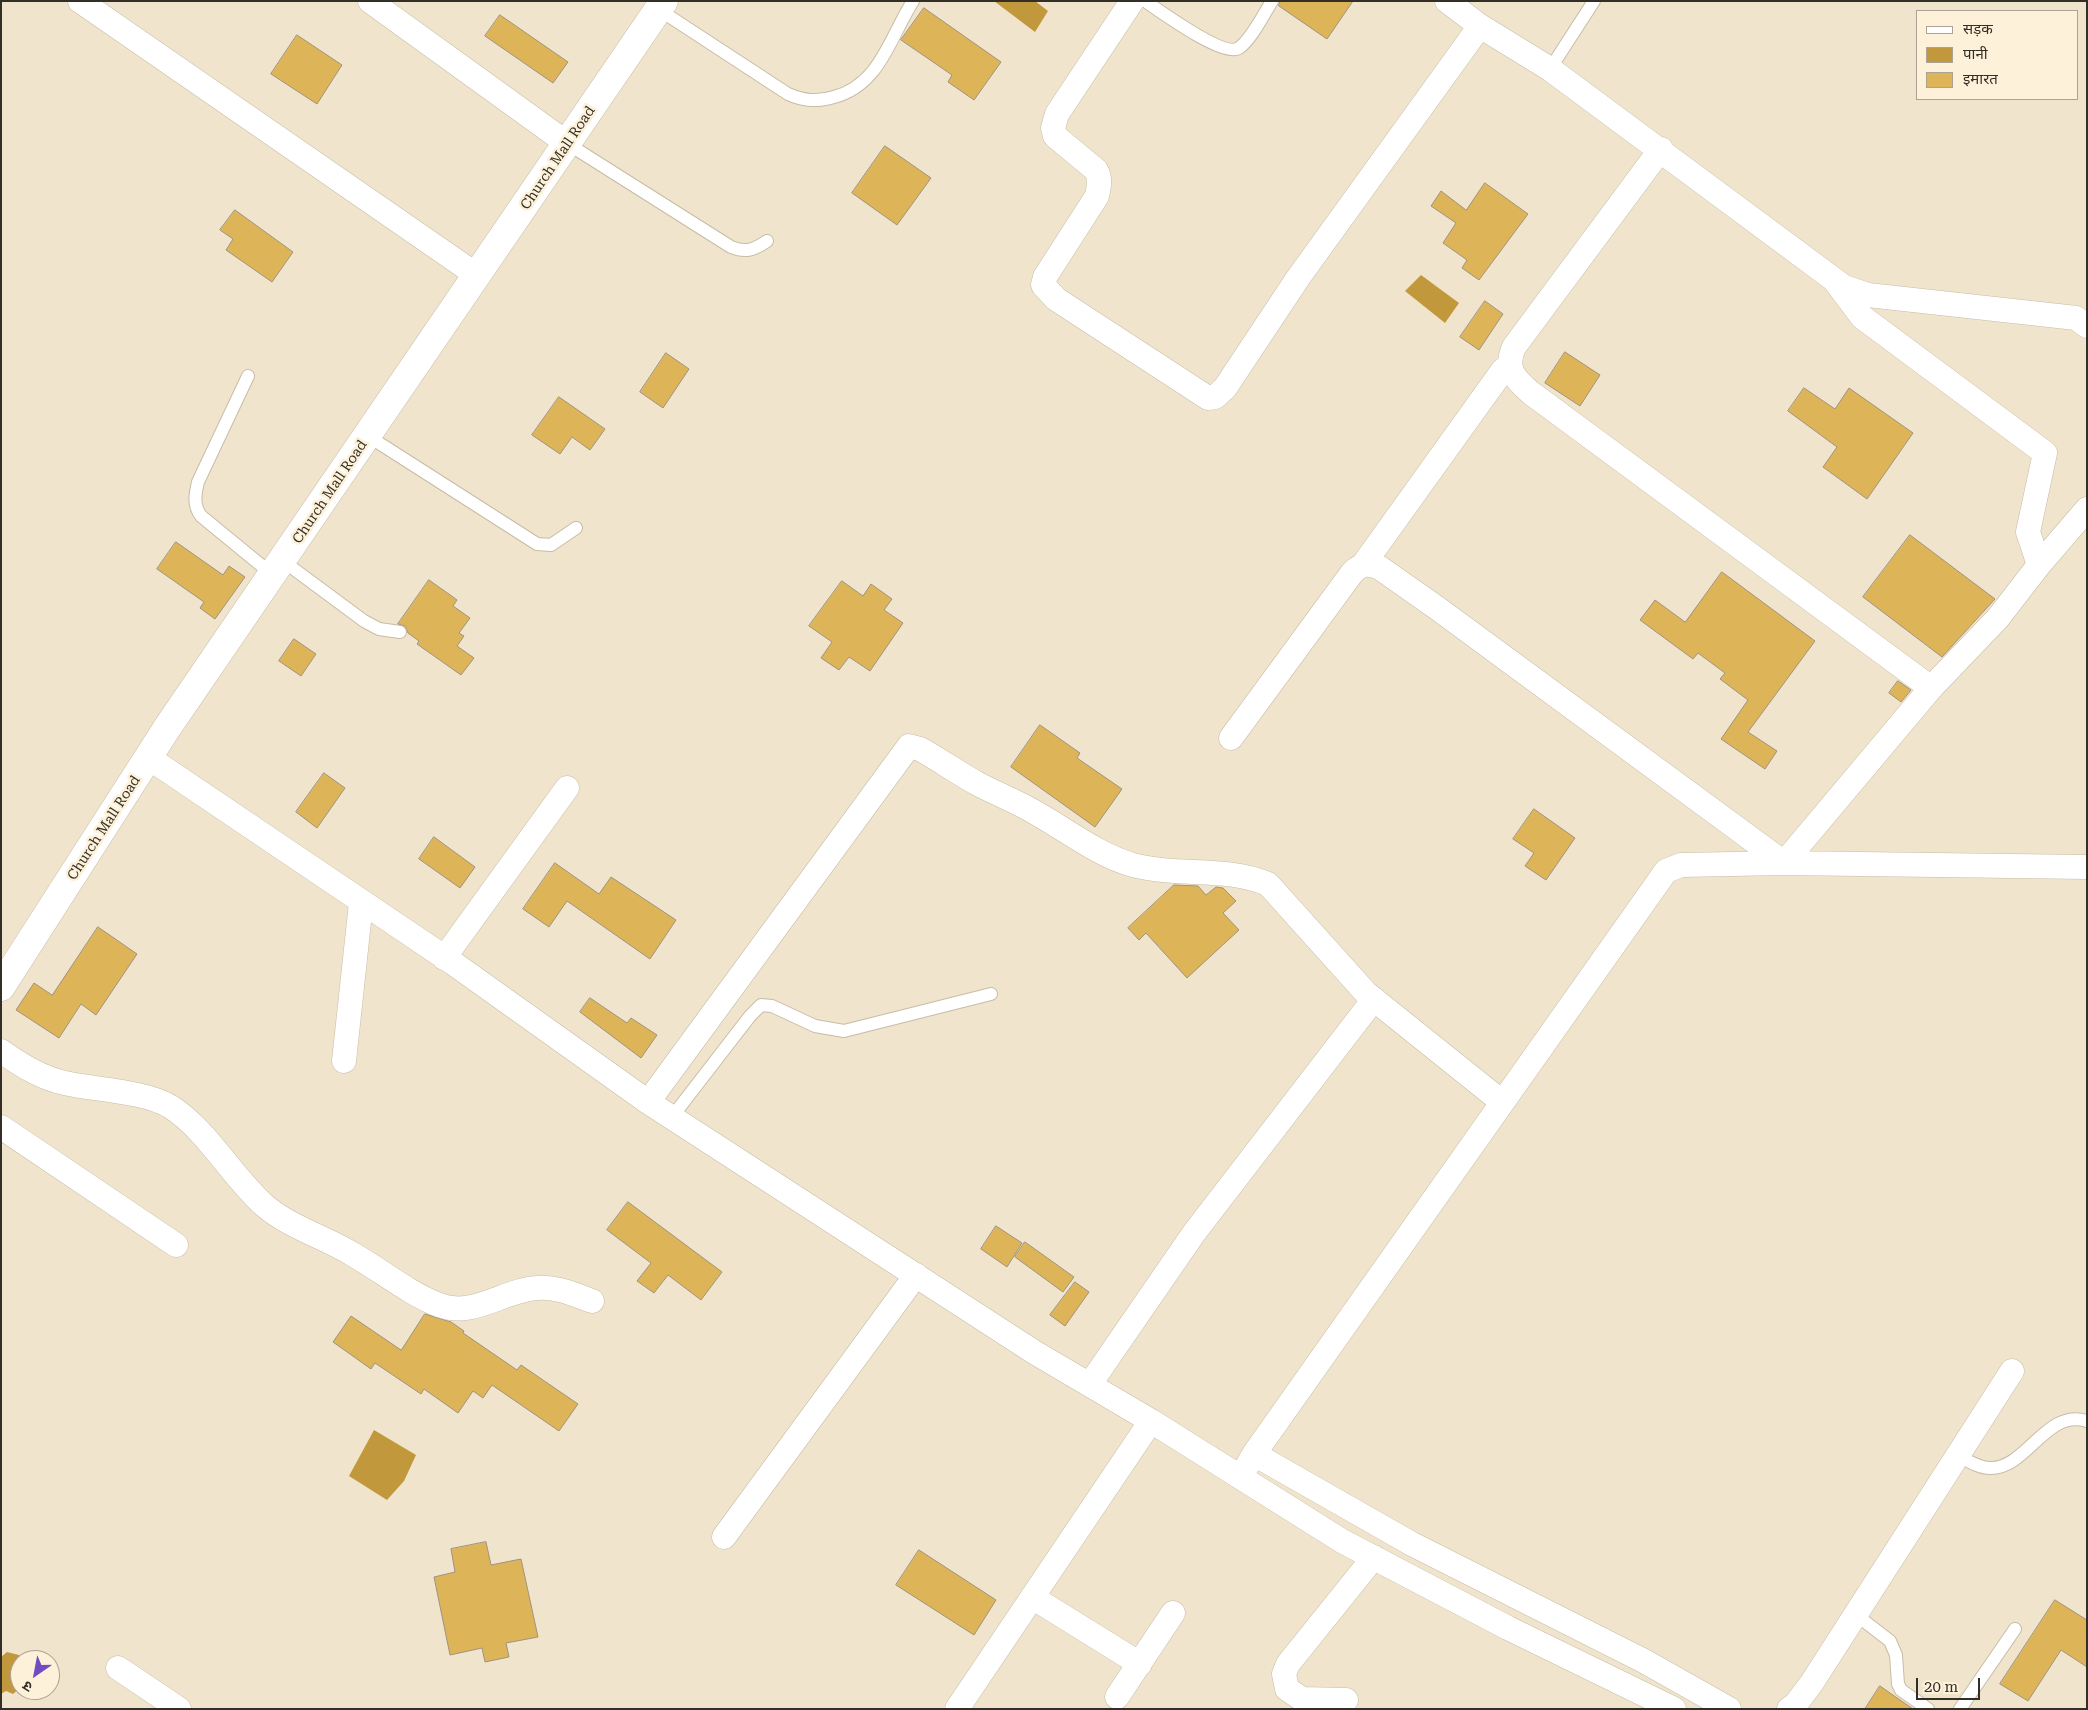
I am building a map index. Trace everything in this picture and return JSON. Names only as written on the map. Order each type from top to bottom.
[{"type":"street","points":[[80,1],[478,276]]},
{"type":"street","points":[[370,1],[568,144]]},
{"type":"street","points":[[1132,1],[1054,120],[1056,136],[1096,170],[1099,175],[1100,185],[1097,196],[1045,277],[1043,285],[1056,299],[1208,398],[1215,398],[1225,388],[1298,278],[1480,26]]},
{"type":"street","points":[[1447,1],[1480,26],[1550,69],[1835,281],[1868,296],[2076,318],[2087,326]]},
{"type":"street","name":"Church Mall Road","points":[[1,987],[150,758],[167,728],[478,276],[661,5]]},
{"type":"street","points":[[1660,149],[1514,347],[1508,363],[1511,372],[1520,384],[1931,688]]},
{"type":"street","points":[[1835,281],[1862,318],[2045,453],[2028,532],[2039,565]]},
{"type":"street","points":[[1231,738],[1352,573],[1363,565],[1503,370]]},
{"type":"street","points":[[1784,863],[1931,688],[1998,618],[2039,565],[2087,509]]},
{"type":"street","points":[[1363,565],[1371,564],[1380,568],[1784,863]]},
{"type":"street","points":[[648,1102],[909,746],[920,749],[978,784],[1031,810],[1116,859],[1135,866],[1167,871],[1236,875],[1268,884],[1339,964],[1374,1000],[1502,1102]]},
{"type":"street","points":[[150,758],[444,958],[648,1102],[1034,1352],[1151,1421],[1312,1523],[1508,1628],[1674,1709]]},
{"type":"street","points":[[444,958],[568,788]]},
{"type":"street","points":[[1240,1476],[1666,871],[1681,865],[1784,863],[2087,867]]},
{"type":"street","points":[[344,1061],[361,903]]},
{"type":"street","points":[[1090,1384],[1194,1233],[1374,1000]]},
{"type":"street","points":[[1,1051],[27,1068],[63,1083],[153,1099],[170,1106],[217,1153],[235,1176],[278,1216],[353,1254],[422,1298],[440,1306],[473,1307],[539,1287],[556,1289],[592,1301]]},
{"type":"street","points":[[1,1127],[176,1245]]},
{"type":"street","points":[[724,1537],[916,1275]]},
{"type":"street","points":[[1789,1709],[1804,1694],[2012,1371]]},
{"type":"street","points":[[957,1709],[1151,1421]]},
{"type":"street","points":[[1254,1454],[1412,1544],[1644,1661],[1729,1709]]},
{"type":"street","points":[[1346,1700],[1302,1699],[1287,1689],[1284,1674],[1288,1664],[1374,1557]]},
{"type":"street","points":[[1032,1597],[1140,1664]]},
{"type":"street","points":[[1118,1698],[1173,1613]]},
{"type":"street","points":[[118,1668],[179,1709]]},
{"type":"lane","points":[[661,5],[788,94],[813,101],[844,94],[869,76],[882,59],[913,1]]},
{"type":"lane","points":[[1145,1],[1208,41],[1231,50],[1237,49],[1244,43],[1272,1]]},
{"type":"lane","points":[[1550,69],[1594,1]]},
{"type":"lane","points":[[568,144],[731,248],[742,252],[750,251],[767,241]]},
{"type":"lane","points":[[248,376],[198,482],[194,498],[196,509],[201,516],[278,568],[364,620],[379,628],[400,632]]},
{"type":"lane","points":[[368,436],[537,544],[551,545],[576,528]]},
{"type":"lane","points":[[672,1117],[750,1016],[761,1005],[772,1006],[815,1026],[844,1031],[991,994]]},
{"type":"lane","points":[[1958,1455],[1981,1467],[1994,1468],[2012,1461],[2051,1428],[2072,1420],[2087,1421]]},
{"type":"lane","points":[[1855,1614],[1890,1641],[1896,1655],[1898,1684],[1902,1690],[1928,1709]]},
{"type":"lane","points":[[1960,1709],[2015,1629]]},
{"type":"water","points":[[994,1],[1035,1],[1048,11],[1035,32]]},
{"type":"water","points":[[1421,275],[1459,303],[1445,323],[1405,291]]},
{"type":"water","points":[[374,1430],[416,1455],[404,1481],[387,1500],[349,1476]]},
{"type":"water","points":[[7,1652],[10,1653],[10,1693],[6,1691],[1,1694],[1,1657]]},
{"type":"building","points":[[1280,1],[1353,1],[1327,39],[1279,6]]},
{"type":"building","points":[[924,8],[1001,62],[974,100],[948,82],[952,75],[901,40]]},
{"type":"building","points":[[500,15],[568,62],[553,83],[485,36]]},
{"type":"building","points":[[297,35],[342,65],[317,104],[271,74]]},
{"type":"building","points":[[885,146],[931,178],[897,225],[852,193]]},
{"type":"building","points":[[1485,183],[1528,214],[1479,280],[1462,268],[1467,260],[1443,243],[1456,223],[1431,206],[1441,191],[1466,210]]},
{"type":"building","points":[[235,210],[293,252],[272,282],[226,250],[233,239],[220,230]]},
{"type":"building","points":[[1485,301],[1503,314],[1479,350],[1460,337]]},
{"type":"building","points":[[1565,352],[1600,375],[1580,406],[1545,383]]},
{"type":"building","points":[[666,353],[689,369],[663,408],[640,392]]},
{"type":"building","points":[[1804,388],[1835,409],[1849,388],[1913,433],[1867,499],[1823,467],[1837,447],[1788,411]]},
{"type":"building","points":[[559,397],[605,429],[590,450],[572,437],[560,454],[532,435]]},
{"type":"building","points":[[1910,535],[1995,599],[1942,657],[1863,597]]},
{"type":"building","points":[[176,542],[223,575],[229,566],[245,577],[215,619],[200,608],[204,602],[157,569]]},
{"type":"building","points":[[1722,572],[1815,641],[1748,732],[1777,751],[1765,769],[1721,739],[1748,700],[1720,679],[1725,673],[1698,653],[1693,659],[1640,620],[1655,600],[1685,622]]},
{"type":"building","points":[[429,580],[457,600],[453,606],[470,618],[459,633],[464,636],[457,646],[474,658],[461,675],[417,644],[419,641],[408,633],[405,626],[398,624]]},
{"type":"building","points":[[842,581],[863,596],[871,584],[892,599],[884,610],[903,623],[870,671],[849,657],[839,670],[821,658],[832,642],[809,626]]},
{"type":"building","points":[[294,639],[316,654],[301,676],[279,661]]},
{"type":"building","points":[[1898,681],[1911,690],[1901,702],[1889,693]]},
{"type":"building","points":[[1040,725],[1080,753],[1077,758],[1122,789],[1095,827],[1011,767]]},
{"type":"building","points":[[324,773],[345,788],[317,828],[296,812]]},
{"type":"building","points":[[1534,809],[1575,838],[1546,880],[1525,866],[1534,853],[1513,839]]},
{"type":"building","points":[[434,837],[475,867],[460,888],[419,859]]},
{"type":"building","points":[[555,863],[599,894],[611,877],[676,920],[650,959],[567,901],[549,927],[523,909]]},
{"type":"building","points":[[1174,885],[1198,886],[1206,895],[1216,887],[1223,888],[1236,901],[1223,913],[1239,930],[1187,978],[1146,933],[1139,940],[1128,928]]},
{"type":"building","points":[[98,927],[137,954],[96,1015],[81,1004],[59,1038],[16,1010],[34,983],[52,995]]},
{"type":"building","points":[[590,998],[627,1023],[631,1018],[657,1035],[641,1058],[580,1012]]},
{"type":"building","points":[[628,1202],[722,1272],[701,1300],[668,1275],[654,1293],[637,1281],[651,1263],[607,1230]]},
{"type":"building","points":[[996,1226],[1022,1243],[1007,1267],[981,1249]]},
{"type":"building","points":[[1025,1242],[1074,1277],[1063,1292],[1015,1257]]},
{"type":"building","points":[[1075,1282],[1089,1292],[1065,1326],[1050,1315]]},
{"type":"building","points":[[425,1314],[451,1322],[464,1331],[463,1333],[517,1370],[521,1365],[578,1404],[559,1431],[492,1385],[483,1398],[473,1391],[458,1413],[424,1389],[421,1394],[375,1363],[371,1369],[333,1342],[351,1316],[401,1350]]},
{"type":"building","points":[[486,1542],[491,1565],[521,1559],[538,1637],[506,1643],[509,1657],[485,1662],[482,1648],[450,1655],[434,1577],[455,1572],[451,1549]]},
{"type":"building","points":[[919,1550],[996,1600],[974,1635],[896,1585]]},
{"type":"building","points":[[2055,1600],[2087,1620],[2087,1667],[2061,1650],[2028,1701],[2000,1684]]},
{"type":"building","points":[[1880,1686],[1913,1709],[1865,1709]]}]
